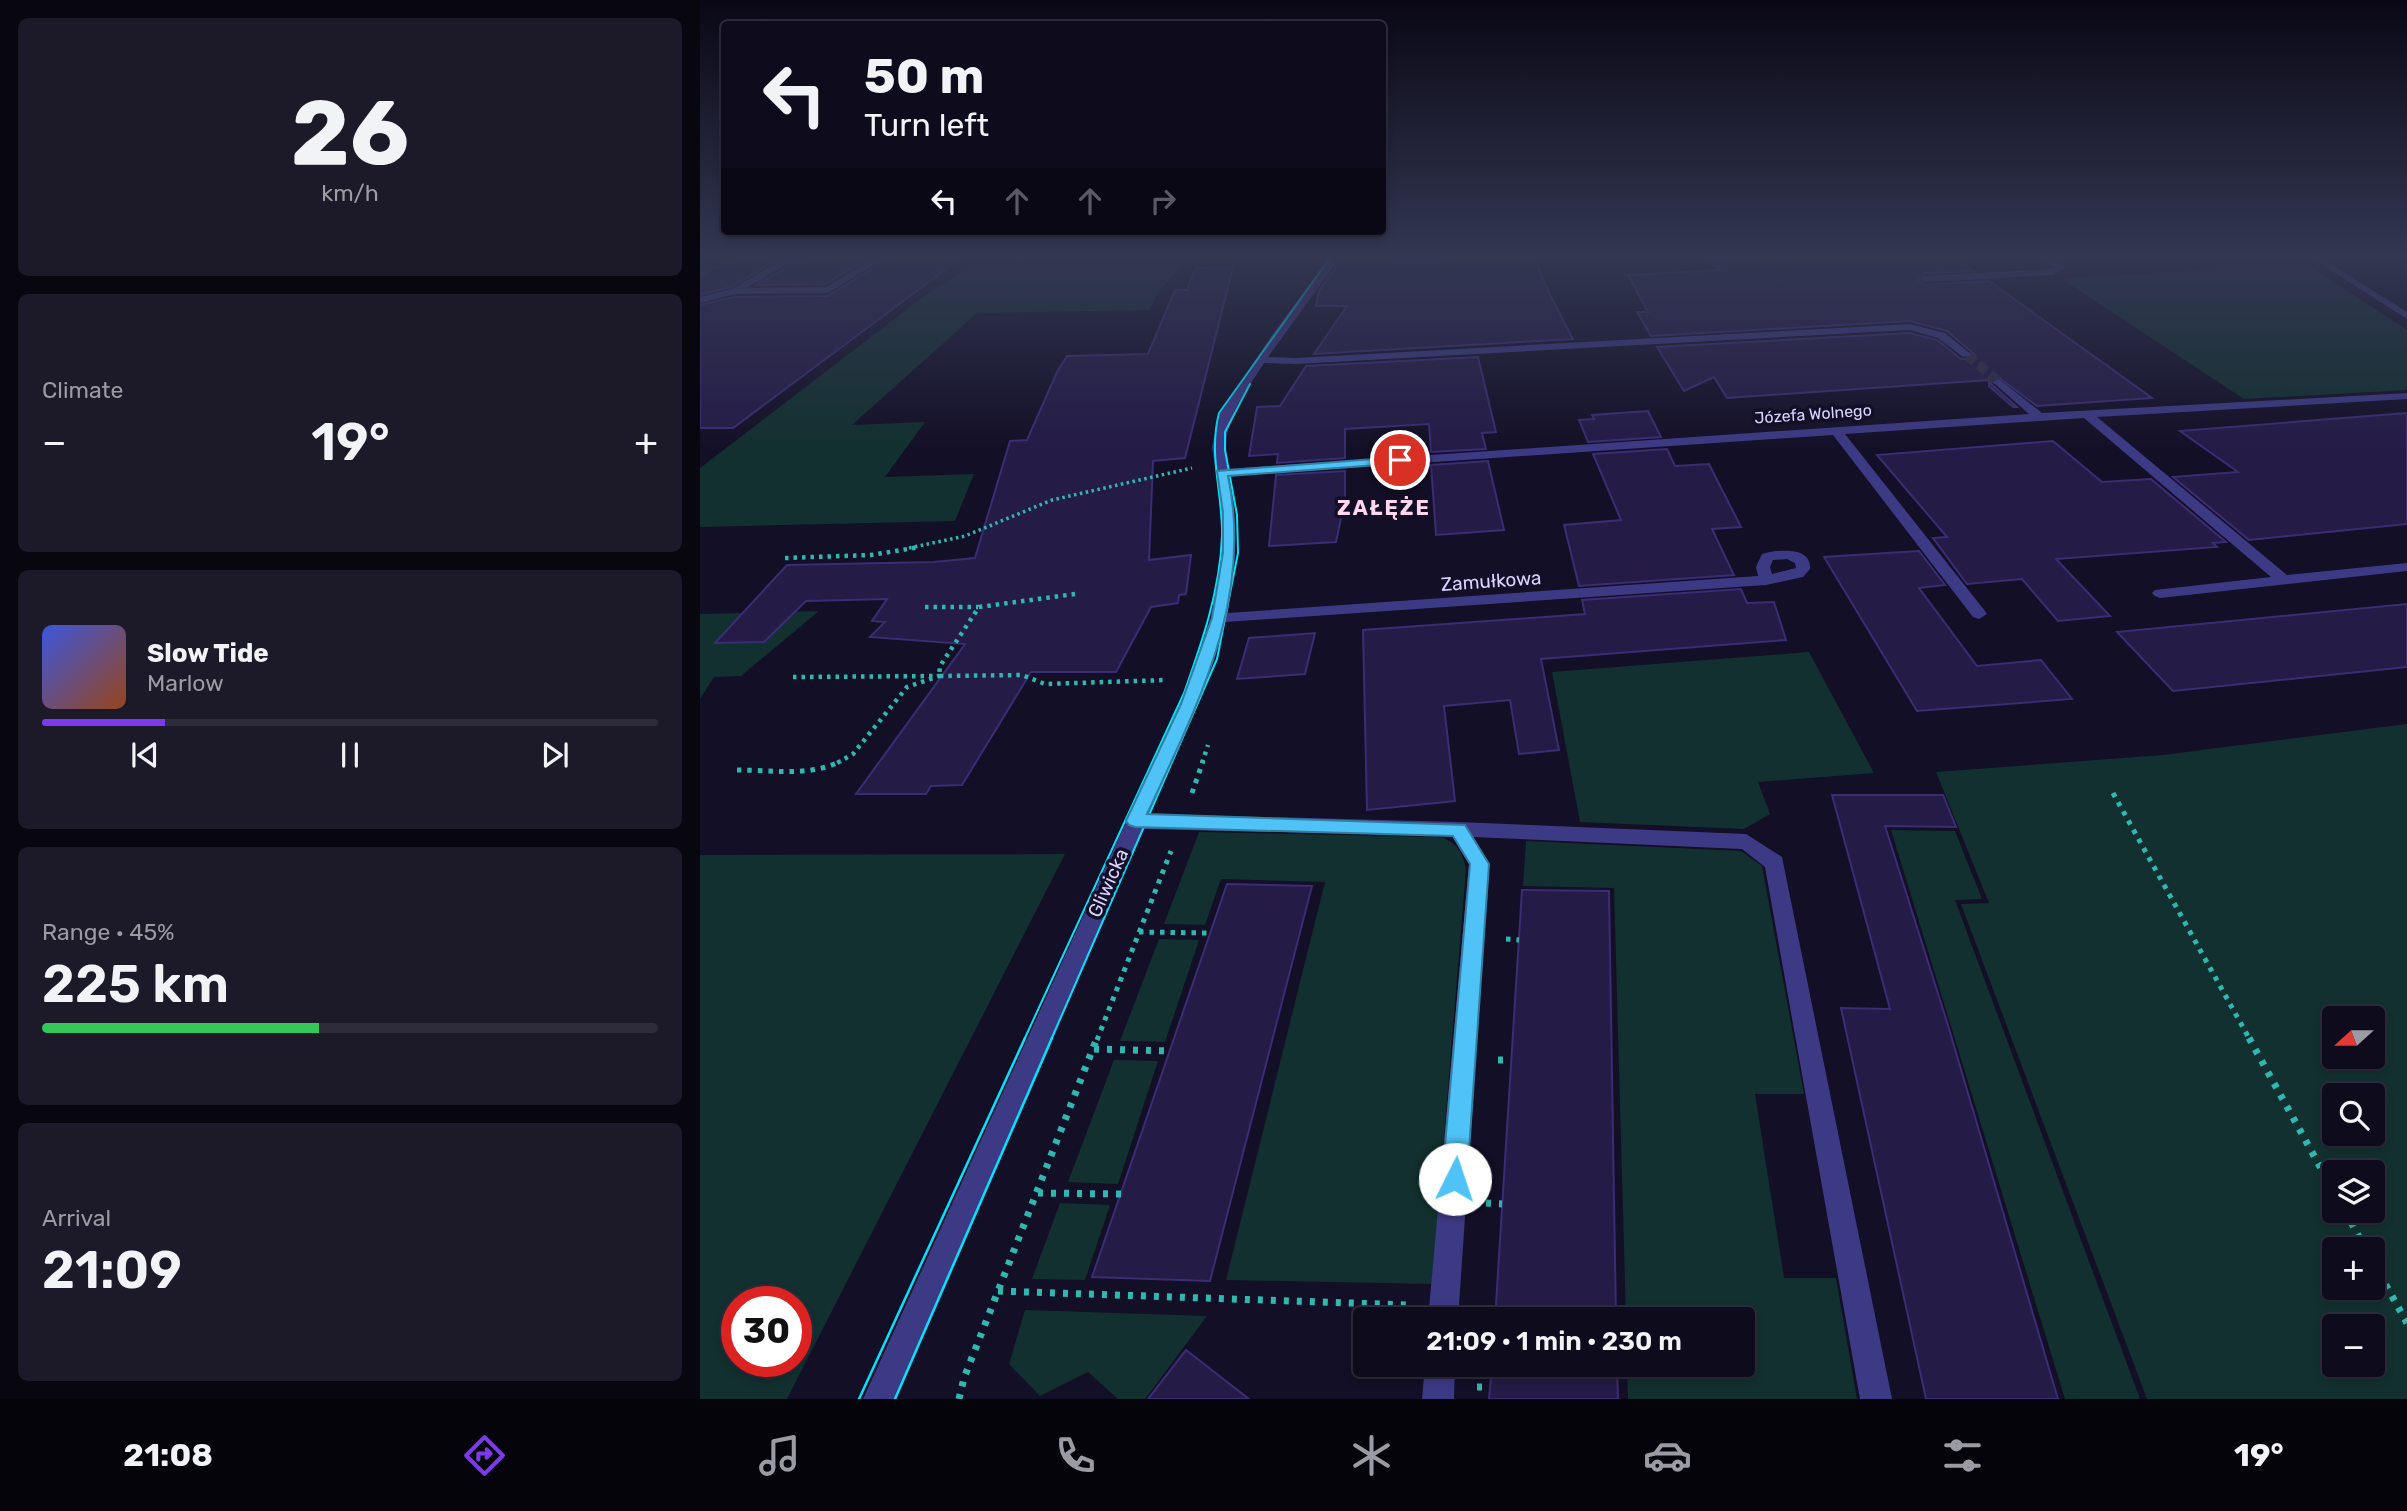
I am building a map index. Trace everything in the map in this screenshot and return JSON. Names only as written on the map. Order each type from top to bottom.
[{"type":"street","name":"Gliwicka","points":[[879,1399],[1198,679],[1219,618],[1229,553],[1229,512],[1218,447],[1225,415],[1290,320]]},
{"type":"street","points":[[1261,360],[1324,359],[1910,327],[1928,328],[1943,334],[1967,355]]},
{"type":"street","points":[[1999,382],[2039,416]]},
{"type":"street","name":"Józefa Wolnego","points":[[1221,469],[2039,416],[2407,396]]},
{"type":"street","points":[[2086,414],[2281,578]]},
{"type":"street","points":[[1836,430],[1979,614]]},
{"type":"street","points":[[2160,593],[2281,578],[2407,567]]},
{"type":"street","name":"Zamułkowa","points":[[1219,618],[1766,580]]},
{"type":"street","points":[[1135,821],[1458,829],[1746,842],[1775,863],[1876,1399]]},
{"type":"street","points":[[1444,1307],[1479,864],[1458,829]]},
{"type":"street","points":[[1438,1399],[1439,1377]]},
{"type":"path","points":[[785,558],[871,555],[940,543],[965,536],[1052,500],[1158,474],[1221,469]]},
{"type":"path","points":[[925,607],[979,607],[1075,594]]},
{"type":"path","points":[[939,676],[940,666],[979,607]]},
{"type":"path","points":[[737,770],[831,766],[853,754],[907,687],[939,676]]},
{"type":"path","points":[[793,677],[1022,676],[1045,684],[1198,679]]},
{"type":"path","points":[[959,1399],[964,1378],[998,1290],[1182,822],[1212,731]]},
{"type":"path","points":[[2113,793],[2322,1170]]},
{"type":"path","points":[[1139,932],[1210,933]]},
{"type":"path","points":[[1094,1049],[1170,1051]]},
{"type":"path","points":[[1038,1193],[1121,1194]]},
{"type":"path","points":[[2385,1284],[2407,1323]]},
{"type":"path","points":[[998,1290],[1353,1308]]},
{"type":"green space","points":[[893,320],[969,320],[852,425],[925,422],[885,477],[974,474],[955,521],[700,527],[700,468]]},
{"type":"green space","points":[[2125,320],[2392,320],[2407,330],[2407,390],[2244,399]]},
{"type":"green space","points":[[819,611],[741,676],[714,677],[700,699],[700,614]]},
{"type":"green space","points":[[1809,652],[1874,773],[1758,782],[1770,814],[1744,829],[1580,822],[1552,672]]},
{"type":"green space","points":[[2407,724],[2407,1399],[2147,1399],[1961,904],[1989,903],[1936,772],[2163,755]]},
{"type":"green space","points":[[1891,830],[1955,831],[1982,899],[1955,900],[2140,1399],[2065,1399]]},
{"type":"green space","points":[[1199,832],[1438,837],[1454,844],[1463,857],[1466,869],[1432,1284],[1226,1280],[1325,882],[1221,879],[1205,925],[1164,924]]},
{"type":"green space","points":[[1526,841],[1741,851],[1762,866],[1804,1094],[1755,1094],[1784,1278],[1836,1278],[1857,1399],[1628,1399],[1627,1377],[1755,1377],[1755,1307],[1626,1307],[1614,888],[1523,886]]},
{"type":"green space","points":[[1065,854],[812,1350],[812,1286],[721,1286],[721,1377],[798,1377],[787,1399],[700,1399],[700,855]]},
{"type":"green space","points":[[1159,939],[1199,940],[1165,1042],[1120,1041]]},
{"type":"green space","points":[[1114,1060],[1158,1061],[1118,1184],[1068,1182]]},
{"type":"green space","points":[[1060,1203],[1110,1205],[1085,1280],[1032,1279]]},
{"type":"green space","points":[[1025,1310],[1207,1316],[1145,1399],[1118,1399],[1088,1372],[1040,1396],[1009,1364]]},
{"type":"building","points":[[700,320],[877,320],[733,428],[700,428]]},
{"type":"building","points":[[1162,320],[1220,320],[1185,458],[1153,461],[1149,560],[1191,555],[1186,594],[1179,595],[1178,603],[1151,607],[1116,672],[1031,672],[962,785],[931,786],[926,794],[856,794],[965,644],[870,637],[885,622],[872,621],[887,599],[806,601],[764,642],[715,643],[787,565],[934,562],[975,558],[1010,441],[1027,440],[1057,372],[1067,356],[1148,354]]},
{"type":"building","points":[[1337,320],[1563,320],[1573,339],[1314,354]]},
{"type":"building","points":[[1642,320],[2044,320],[2152,398],[2037,406],[1998,377],[1992,380],[1991,384],[2017,407],[2013,407],[1989,386],[1989,380],[1727,398],[1714,377],[1684,391],[1657,347],[1910,333],[1937,340],[1961,359],[1973,358],[1975,355],[1947,331],[1910,321],[1651,336]]},
{"type":"building","points":[[1478,357],[1496,432],[1482,433],[1486,449],[1431,452],[1429,424],[1345,429],[1345,458],[1277,463],[1278,454],[1249,456],[1257,407],[1280,406],[1306,366]]},
{"type":"building","points":[[1648,411],[1661,437],[1588,442],[1579,420],[1594,419],[1592,415]]},
{"type":"building","points":[[2407,413],[2407,524],[2249,540],[2173,477],[2238,472],[2180,431]]},
{"type":"building","points":[[2053,441],[2102,482],[2151,479],[2226,542],[2213,543],[2217,547],[2056,559],[2110,616],[2058,621],[2022,579],[1967,584],[1933,538],[1947,537],[1877,455]]},
{"type":"building","points":[[1667,449],[1675,466],[1709,464],[1741,527],[1712,529],[1734,575],[1579,586],[1564,525],[1621,520],[1593,454]]},
{"type":"building","points":[[1488,461],[1504,530],[1436,535],[1431,465]]},
{"type":"building","points":[[1345,471],[1345,499],[1336,542],[1269,546],[1276,475]]},
{"type":"building","points":[[1919,551],[1945,585],[1919,588],[1977,666],[2041,660],[2072,699],[1917,711],[1824,557]]},
{"type":"building","points":[[1741,589],[1747,603],[1774,602],[1786,640],[1541,659],[1559,750],[1519,754],[1510,700],[1444,706],[1455,801],[1367,810],[1363,630],[1585,614],[1582,600]]},
{"type":"building","points":[[2407,604],[2407,667],[2173,691],[2117,632]]},
{"type":"building","points":[[1315,633],[1305,674],[1237,679],[1249,638]]},
{"type":"building","points":[[1832,795],[1943,795],[1956,827],[1885,826],[1947,1022],[2058,1399],[1926,1399],[1841,1008],[1890,1009]]},
{"type":"building","points":[[1227,884],[1312,886],[1210,1281],[1092,1277]]},
{"type":"building","points":[[1522,890],[1609,891],[1616,1307],[1496,1307]]},
{"type":"building","points":[[1186,1350],[1249,1399],[1148,1399]]},
{"type":"building","points":[[1491,1377],[1617,1377],[1618,1399],[1489,1399]]},
{"type":"tunnel","points":[[1967,355],[1999,382]]},
{"type":"tram line","points":[[1024,1040],[1184,693],[1214,596],[1221,556],[1222,520],[1215,459],[1219,413],[1285,320]]},
{"type":"tram line","points":[[1051,1040],[1217,659],[1238,553],[1237,515],[1225,450],[1225,432],[1250,384]]},
{"type":"tram line","points":[[859,1399],[1025,1038]]},
{"type":"tram line","points":[[895,1399],[1052,1038]]},
{"type":"district","name":"ZAŁĘŻE","points":[[1384,507]]},
{"type":"route","points":[[1400,460],[1222,473],[1229,512],[1229,553],[1219,618],[1189,704],[1135,821],[1458,829],[1479,864],[1455,1179]]}]
